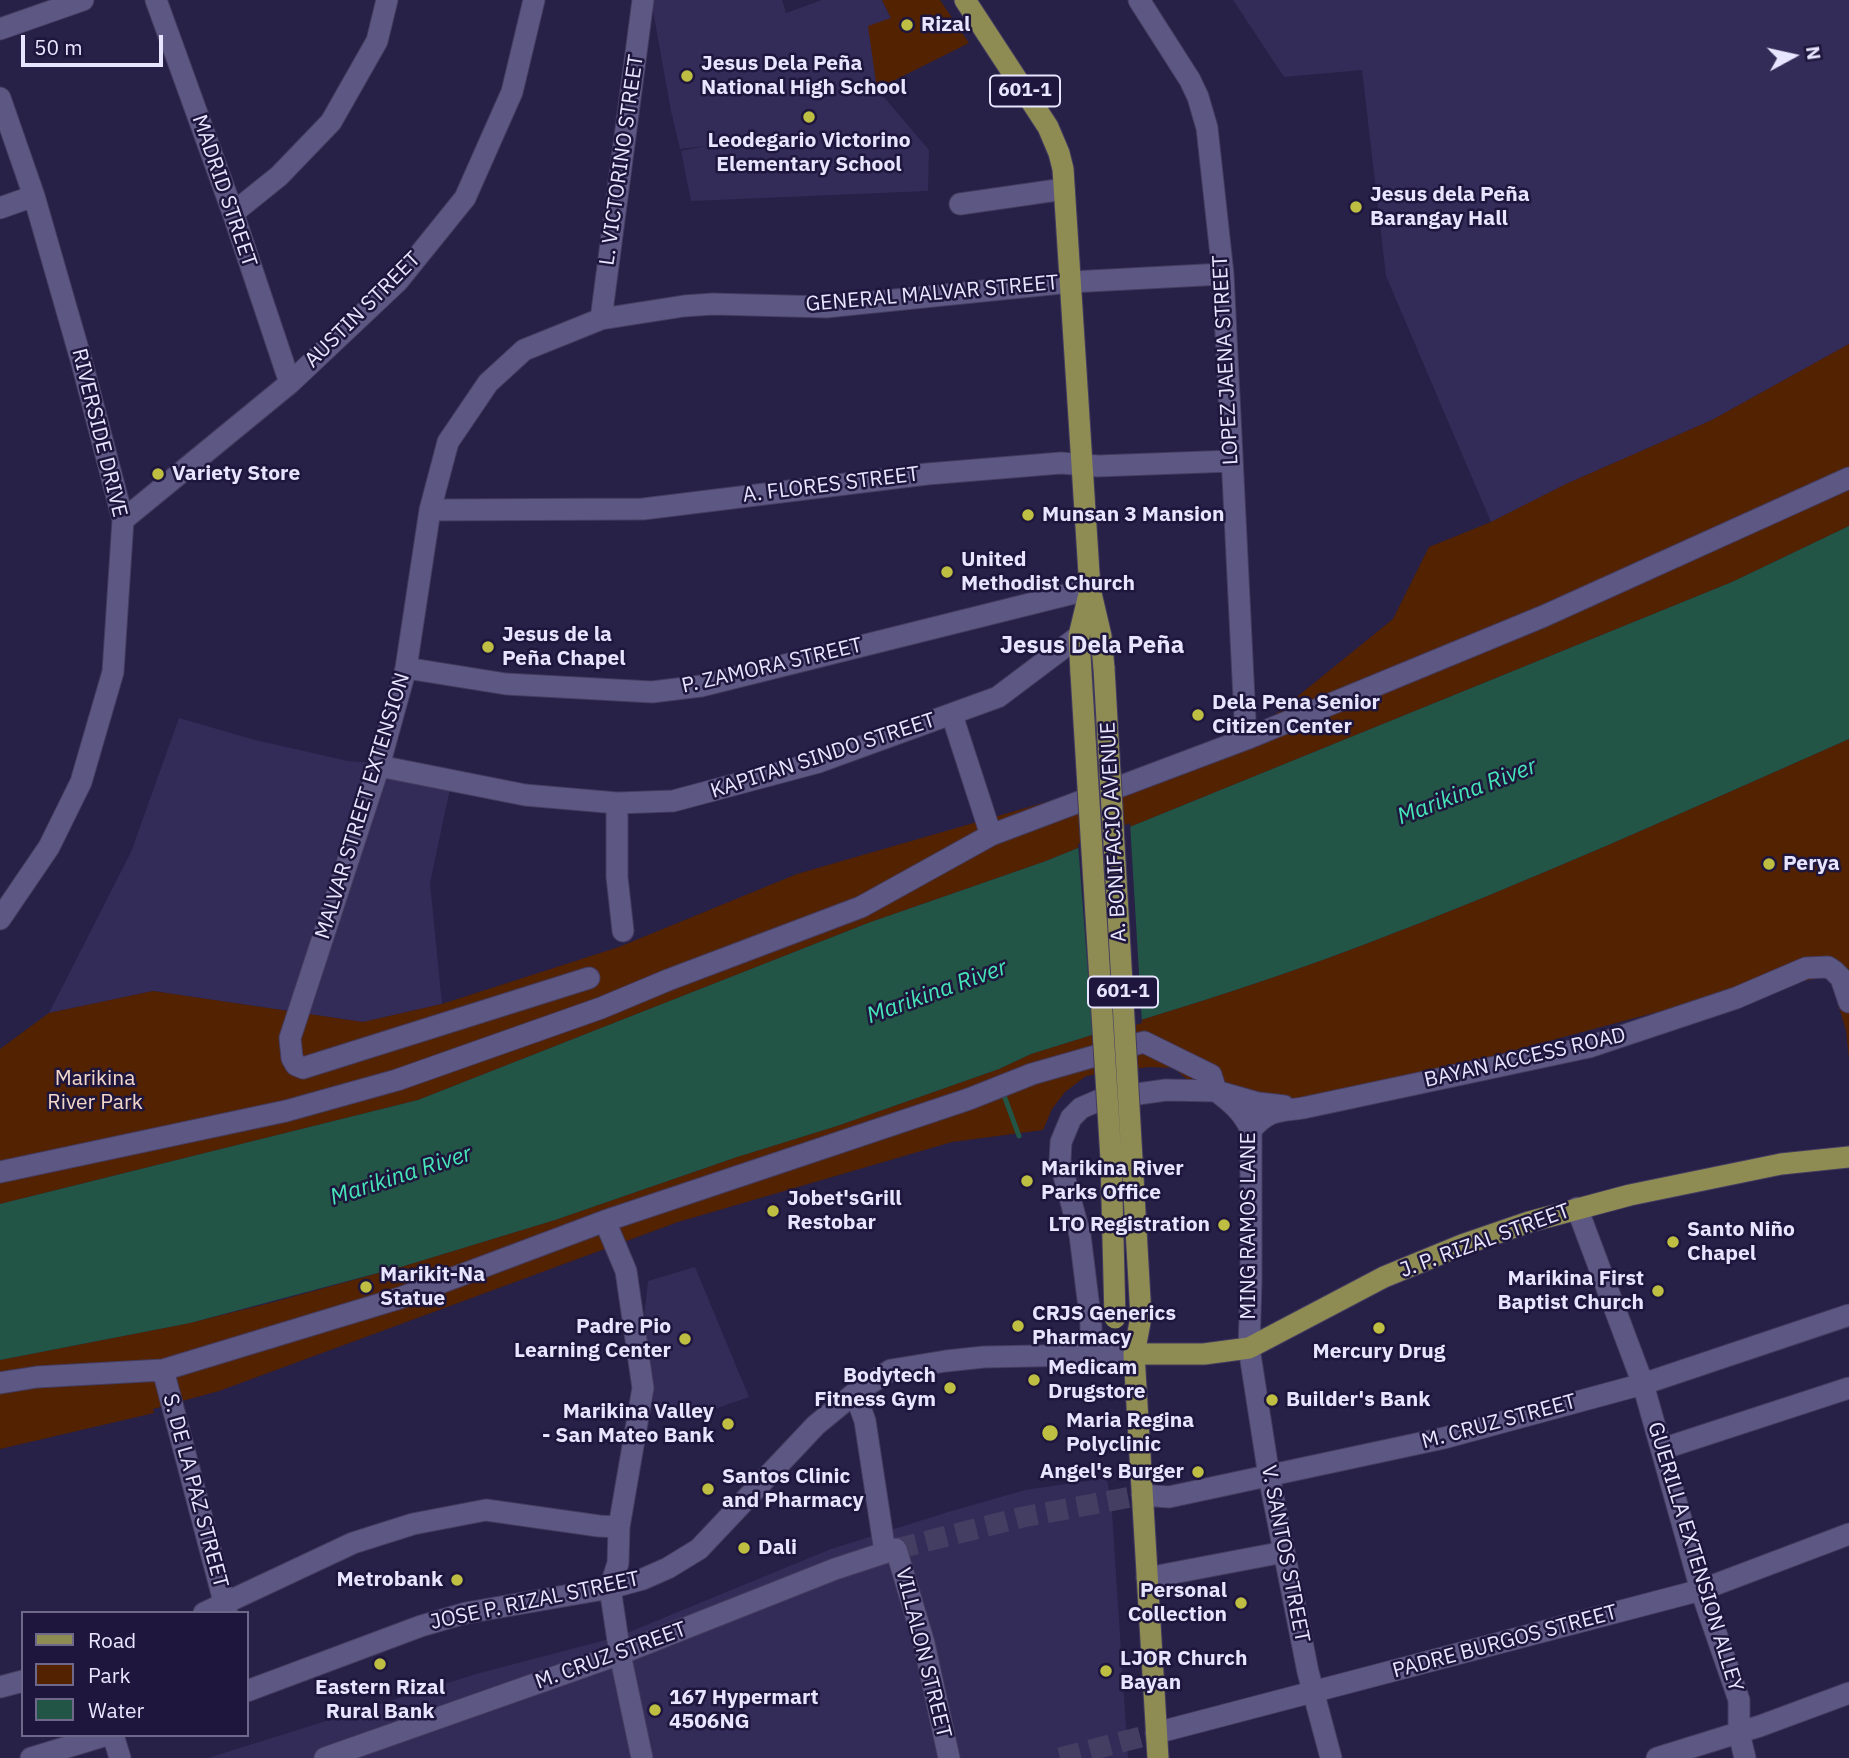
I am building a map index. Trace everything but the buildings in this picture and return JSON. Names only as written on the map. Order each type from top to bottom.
[{"type":"main road","name":"A. BONIFACIO AVENUE","points":[[973,3],[1052,136],[1061,161],[1090,589],[1101,636],[1104,668],[1140,1317],[1134,1354]]},
{"type":"main road","name":"A. BONIFACIO AVENUE","points":[[1090,589],[1079,636],[1111,1159],[1115,1318],[1134,1354]]},
{"type":"main road","name":"J. P. RIZAL STREET","points":[[1134,1354],[1204,1354],[1249,1348],[1384,1278],[1462,1245],[1577,1209],[1781,1164],[1849,1157]]},
{"type":"main road","name":"601-1","points":[[1134,1354],[1158,1758]]},
{"type":"street","points":[[0,29],[83,0]]},
{"type":"street","name":"MADRID STREET","points":[[156,0],[290,383]]},
{"type":"street","points":[[233,214],[279,176],[331,122],[377,41],[387,0]]},
{"type":"street","name":"AUSTIN STREET","points":[[123,520],[290,383],[398,281],[465,198],[512,92],[534,0]]},
{"type":"street","name":"L. VICTORINO STREET","points":[[601,319],[643,0]]},
{"type":"street","name":"LOPEZ JAENA STREET","points":[[1139,0],[1179,61],[1198,97],[1203,113],[1223,274],[1246,738]]},
{"type":"street","name":"RIVERSIDE DRIVE","points":[[0,98],[34,196],[123,520],[113,672],[81,782],[49,847],[0,919]]},
{"type":"street","points":[[960,204],[1064,189]]},
{"type":"street","points":[[0,208],[34,196]]},
{"type":"street","name":"GENERAL MALVAR STREET","points":[[601,319],[713,303],[825,307],[1071,282],[1223,274]]},
{"type":"street","name":"MALVAR STREET EXTENSION","points":[[589,978],[303,1068],[296,1065],[292,1058],[290,1038],[379,766],[406,668],[430,510],[448,442],[488,383],[524,350],[601,319]]},
{"type":"street","name":"A. FLORES STREET","points":[[430,510],[643,509],[927,474],[1061,463],[1098,467],[1232,461]]},
{"type":"street","points":[[0,1172],[286,1111],[397,1080],[601,1008],[861,906],[991,835],[1246,738],[1544,616],[1849,478]]},
{"type":"street","name":"P. ZAMORA STREET","points":[[406,668],[491,683],[652,692],[701,686],[1090,589]]},
{"type":"street","name":"KAPITAN SINDO STREET","points":[[379,766],[524,795],[617,803],[673,801],[819,762],[998,697],[1079,636]]},
{"type":"street","points":[[951,715],[991,835]]},
{"type":"street","points":[[617,803],[617,877],[623,931]]},
{"type":"street","name":"BAYAN ACCESS ROAD","points":[[1251,1129],[1263,1116],[1589,1047],[1736,998],[1806,968],[1828,967],[1834,971],[1841,978],[1849,1002]]},
{"type":"street","name":"MING RAMOS LANE","points":[[0,1383],[37,1377],[163,1370],[400,1298],[606,1221],[1032,1074],[1144,1042],[1211,1075],[1216,1091],[1238,1107],[1251,1129],[1249,1348]]},
{"type":"street","points":[[1091,1354],[1091,1324],[1080,1235],[1060,1161],[1064,1130],[1081,1108],[1102,1099],[1166,1090],[1216,1091]]},
{"type":"street","name":"BAYAN ACCESS ROAD","points":[[1216,1091],[1258,1103],[1297,1109]]},
{"type":"street","name":"GUERILLA EXTENSION ALLEY","points":[[1577,1209],[1643,1384],[1701,1590],[1739,1700],[1739,1732],[1745,1758]]},
{"type":"street","points":[[606,1221],[626,1271],[643,1388],[620,1527],[618,1563],[610,1588],[620,1654],[642,1758]]},
{"type":"street","name":"M. CRUZ STREET","points":[[1142,1495],[1169,1497],[1444,1438],[1643,1384],[1849,1315]]},
{"type":"street","name":"V. SANTOS STREET","points":[[1249,1348],[1284,1552],[1313,1693],[1331,1758]]},
{"type":"street","name":"JOSE P. RIZAL STREET","points":[[248,1686],[421,1626],[467,1613],[610,1588],[643,1579],[668,1568],[699,1549],[816,1425],[855,1393],[891,1370],[984,1357],[1134,1354]]},
{"type":"street","name":"S. DE LA PAZ STREET","points":[[163,1370],[226,1608]]},
{"type":"street","points":[[1662,1449],[1849,1388]]},
{"type":"street","name":"VILLALON STREET","points":[[855,1393],[865,1422],[891,1551],[924,1643],[949,1758]]},
{"type":"street","points":[[226,1608],[353,1543],[413,1524],[486,1510],[620,1527]]},
{"type":"street","name":"PADRE BURGOS STREET","points":[[1156,1733],[1701,1590],[1849,1534]]},
{"type":"street","name":"M. CRUZ STREET","points":[[328,1757],[620,1654],[835,1569],[891,1551]]},
{"type":"street","points":[[1147,1578],[1284,1552]]},
{"type":"street","points":[[0,1687],[21,1682]]},
{"type":"street","points":[[1657,1758],[1849,1693]]},
{"type":"street","points":[[37,1749],[97,1737]]},
{"type":"street","points":[[114,1737],[120,1758]]},
{"type":"shaded area","name":"Leodegario Victorino Elementary School","points":[[651,0],[782,0],[786,13],[822,0],[882,0],[891,18],[877,89],[929,150],[928,191],[691,201],[681,151],[705,146],[680,149]]},
{"type":"shaded area","points":[[1233,0],[1849,0],[1849,344],[1712,420],[1566,484],[1491,522],[1386,276],[1362,70],[1284,77]]},
{"type":"shaded area","points":[[179,718],[255,740],[348,761],[454,770],[430,883],[442,1004],[363,1022],[153,991],[49,1013],[131,852]]},
{"type":"shaded area","name":"Padre Pio Learning Center","points":[[695,1267],[749,1397],[703,1413],[652,1409],[654,1385],[643,1326],[648,1281]]},
{"type":"shaded area","points":[[1107,1478],[1112,1513],[1128,1758],[208,1758],[476,1674],[617,1637],[831,1549],[948,1512],[1025,1490]]},
{"type":"green space","points":[[882,0],[940,0],[969,43],[877,89],[868,26],[891,18]]},
{"type":"green space","name":"Marikina River Park","points":[[1849,344],[1849,526],[1732,582],[1046,861],[868,923],[418,1100],[0,1204],[0,1049],[49,1013],[153,991],[363,1022],[442,1004],[619,947],[797,874],[1074,794],[1266,722],[1393,619],[1429,547],[1491,522],[1566,484],[1712,420]]},
{"type":"green space","points":[[1849,739],[1849,1059],[1846,1030],[1828,972],[1820,978],[1691,1003],[1238,1124],[1174,1068],[1149,1067],[1086,1076],[1065,1092],[1052,1109],[1043,1130],[952,1142],[678,1222],[219,1391],[153,1409],[154,1413],[0,1449],[0,1360],[190,1323],[404,1266],[555,1220],[737,1157],[837,1126],[999,1069],[1031,1054],[1239,989],[1363,945],[1546,871]]},
{"type":"water","name":"Marikina River","points":[[1849,526],[1849,739],[1546,871],[1363,945],[1239,989],[1031,1054],[999,1069],[837,1126],[737,1157],[555,1220],[404,1266],[190,1323],[0,1360],[0,1204],[418,1100],[868,923],[1046,861],[1732,582]]},
{"type":"pier","points":[[1130,823],[1142,1023],[1093,1038],[1078,844]]},
{"type":"waterway","points":[[1002,1090],[1019,1136]]},
{"type":"tunnel","points":[[896,1549],[1023,1517],[1142,1495]]},
{"type":"tunnel","points":[[1060,1758],[1156,1733]]},
{"type":"place","name":"Rizal","points":[[907,25]]},
{"type":"place","name":"Jesus Dela Peña National High School","points":[[687,76]]},
{"type":"place","name":"Leodegario Victorino Elementary School","points":[[809,117]]},
{"type":"place","name":"Jesus dela Peña Barangay Hall","points":[[1356,207]]},
{"type":"place","name":"Variety Store","points":[[158,474]]},
{"type":"place","name":"Munsan 3 Mansion","points":[[1028,515]]},
{"type":"place","name":"United Methodist Church","points":[[947,572]]},
{"type":"place","name":"Jesus de la Peña Chapel","points":[[488,647]]},
{"type":"place","name":"Dela Pena Senior Citizen Center","points":[[1198,715]]},
{"type":"place","name":"Perya","points":[[1769,864]]},
{"type":"place","name":"Marikina River Parks Office","points":[[1027,1181]]},
{"type":"place","name":"Jobet'sGrill Restobar","points":[[773,1211]]},
{"type":"place","name":"LTO Registration","points":[[1224,1225]]},
{"type":"place","name":"Santo Niño Chapel","points":[[1673,1242]]},
{"type":"place","name":"Marikit-Na Statue","points":[[366,1287]]},
{"type":"place","name":"Marikina First Baptist Church","points":[[1658,1291]]},
{"type":"place","name":"CRJS Generics Pharmacy","points":[[1018,1326]]},
{"type":"place","name":"Mercury Drug","points":[[1379,1328]]},
{"type":"place","name":"Padre Pio Learning Center","points":[[685,1339]]},
{"type":"place","name":"Medicam Drugstore","points":[[1034,1380]]},
{"type":"place","name":"Bodytech Fitness Gym","points":[[950,1388]]},
{"type":"place","name":"Builder's Bank","points":[[1272,1400]]},
{"type":"place","name":"Marikina Valley - San Mateo Bank","points":[[728,1424]]},
{"type":"place","name":"Maria Regina Polyclinic","points":[[1050,1433]]},
{"type":"place","name":"Angel's Burger","points":[[1198,1472]]},
{"type":"place","name":"Santos Clinic and Pharmacy","points":[[708,1489]]},
{"type":"place","name":"Dali","points":[[744,1548]]},
{"type":"place","name":"Metrobank","points":[[457,1580]]},
{"type":"place","name":"Personal Collection","points":[[1241,1603]]},
{"type":"place","name":"Eastern Rizal Rural Bank","points":[[380,1664]]},
{"type":"place","name":"LJOR Church Bayan","points":[[1106,1671]]},
{"type":"place","name":"167 Hypermart 4506NG","points":[[655,1710]]},
{"type":"district","name":"Jesus Dela Peña","points":[[1092,646]]}]
